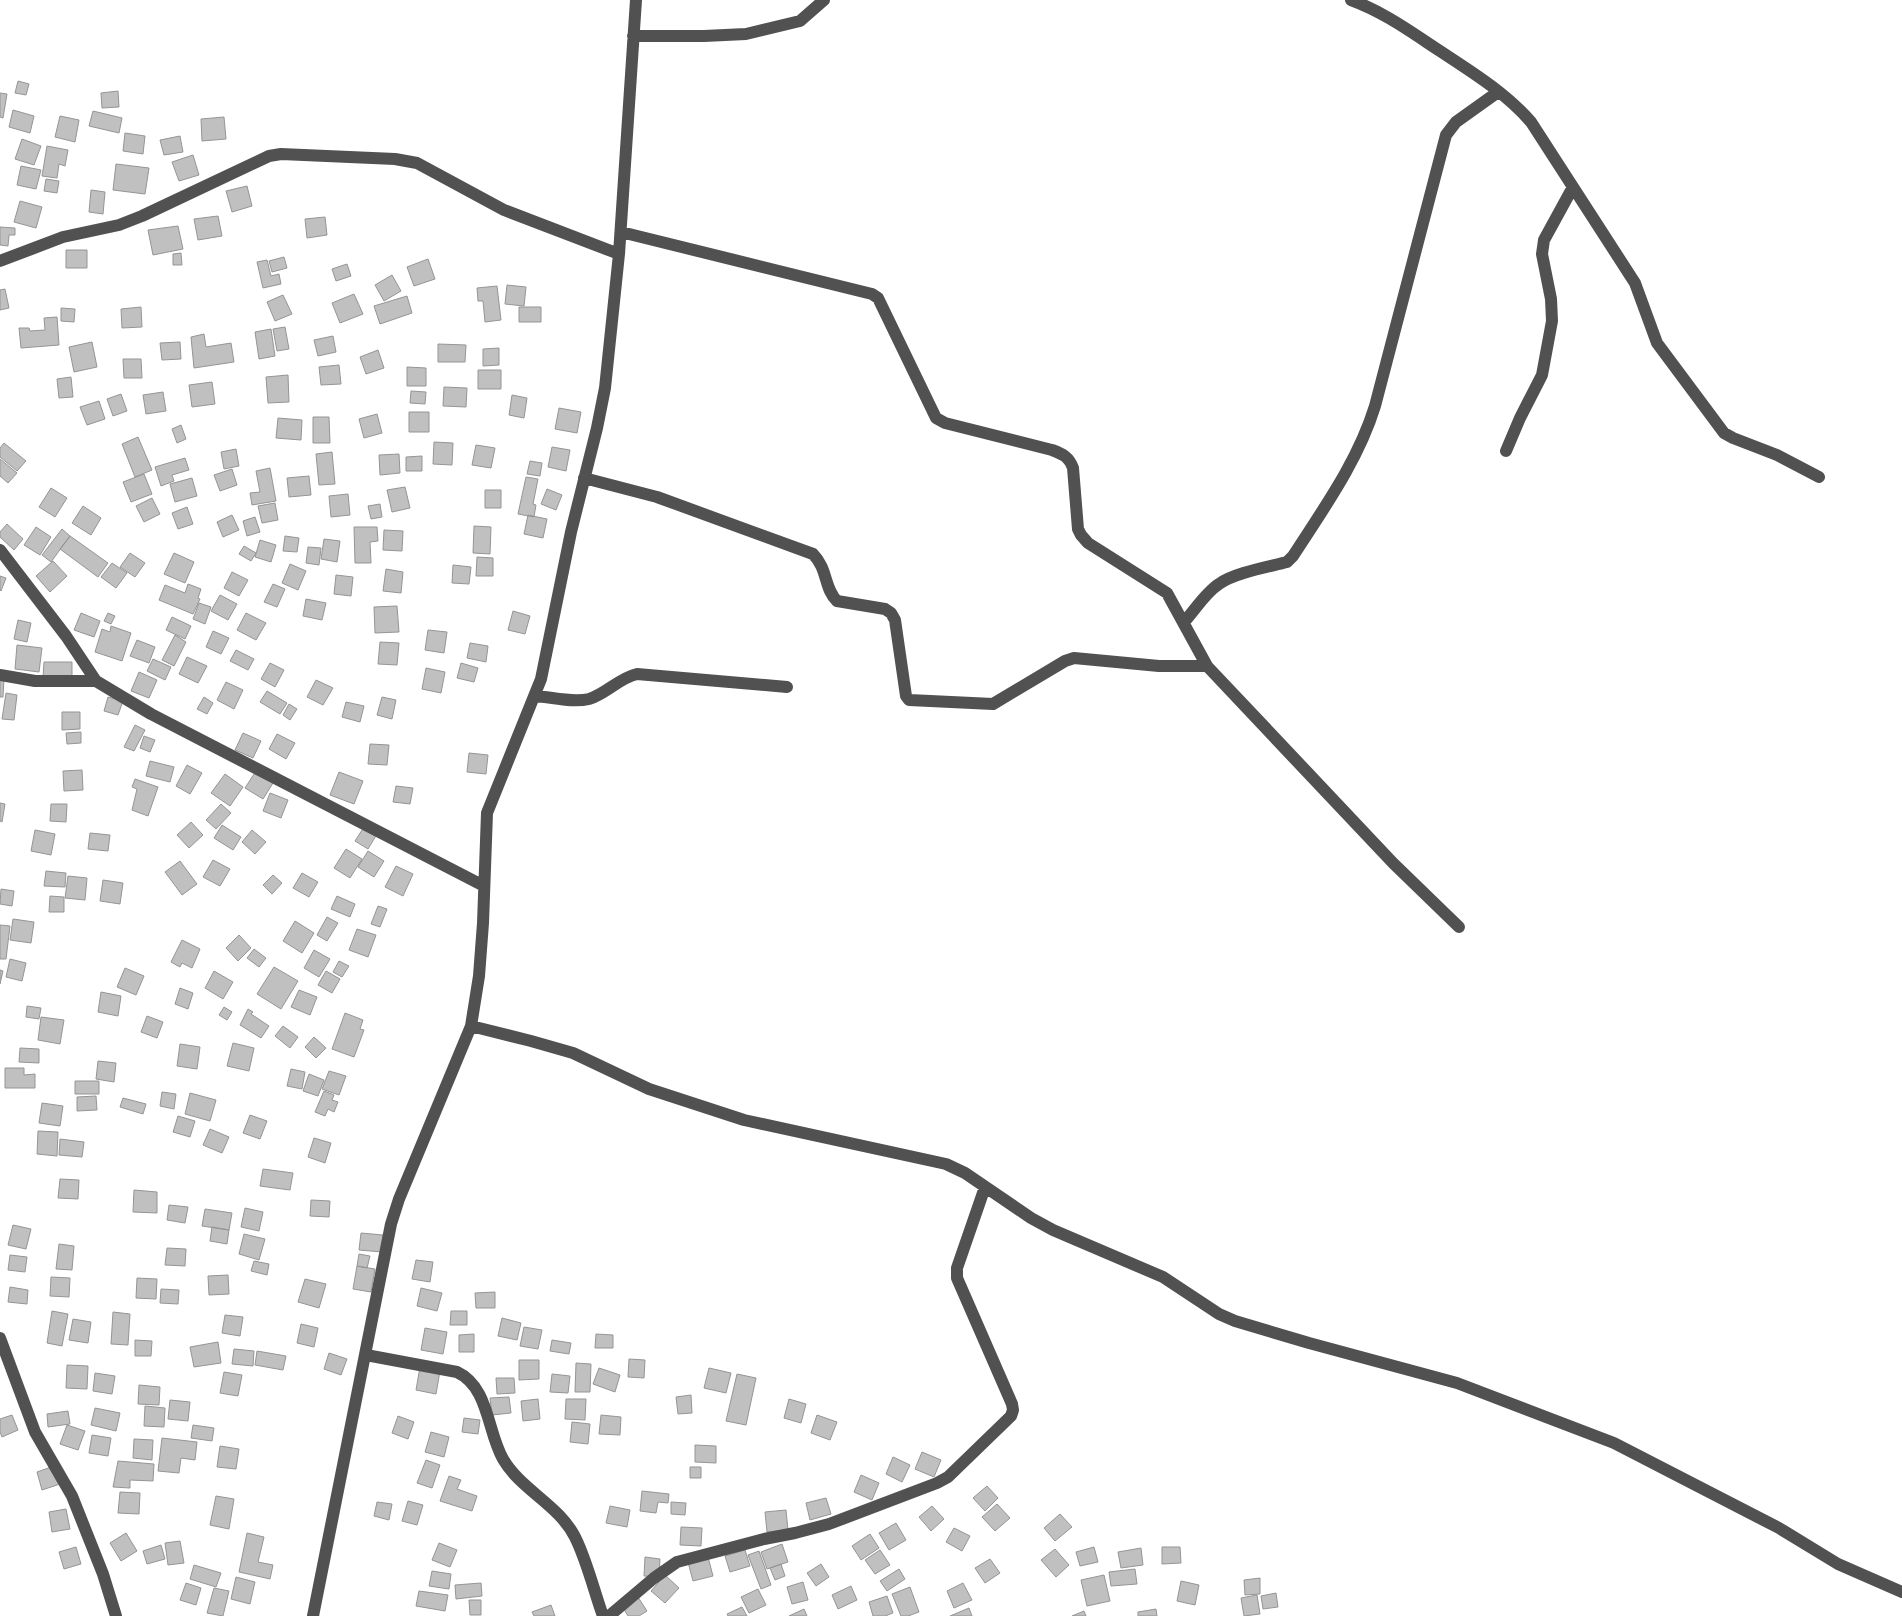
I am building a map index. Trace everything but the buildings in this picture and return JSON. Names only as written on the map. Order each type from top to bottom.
[{"type":"street","points":[[313,1616],[391,1224],[399,1199],[471,1026],[479,976],[487,813],[544,670],[571,532],[605,388],[621,232],[636,0]]},
{"type":"street","points":[[633,36],[746,34],[800,22],[824,0]]},
{"type":"street","points":[[1350,0],[1387,16],[1481,78],[1520,109],[1531,122],[1635,283],[1657,344],[1724,433],[1777,455],[1819,477]]},
{"type":"street","points":[[1184,622],[1210,591],[1220,583],[1287,562],[1293,556],[1353,461],[1368,429],[1375,406],[1446,135],[1456,122],[1498,92]]},
{"type":"street","points":[[0,261],[63,237],[119,224],[142,216],[269,156],[280,154],[395,159],[417,163],[504,210],[619,254]]},
{"type":"street","points":[[1506,451],[1542,374],[1552,321],[1551,299],[1542,254],[1544,240],[1573,187]]},
{"type":"street","points":[[621,232],[872,294],[880,303],[936,418],[946,423],[1052,450],[1063,454],[1070,460],[1073,468],[1078,529],[1081,535],[1088,543],[1167,593],[1207,666],[1393,864],[1459,927]]},
{"type":"street","points":[[584,478],[657,498],[813,554],[821,562],[832,596],[837,601],[885,609],[895,620],[906,696],[909,700],[993,704],[1065,661],[1074,658],[1158,666],[1207,666]]},
{"type":"street","points":[[0,550],[66,636],[96,681],[151,714],[484,886]]},
{"type":"street","points":[[535,696],[576,700],[590,698],[637,674],[787,687]]},
{"type":"street","points":[[0,675],[35,681],[96,681]]},
{"type":"street","points":[[471,1026],[572,1053],[649,1088],[744,1120],[946,1164],[965,1173],[1031,1218],[1054,1230],[1163,1277],[1219,1314],[1235,1321],[1309,1343],[1457,1383],[1614,1443],[1779,1528],[1838,1564],[1902,1592]]},
{"type":"street","points":[[609,1616],[654,1578],[677,1562],[829,1524],[937,1483],[948,1477],[1011,1416],[1012,1404],[957,1278],[957,1268],[985,1187]]},
{"type":"street","points":[[0,1338],[35,1432],[72,1496],[103,1574],[116,1616]]},
{"type":"street","points":[[366,1355],[456,1372],[466,1376],[482,1399],[496,1446],[505,1462],[521,1481],[533,1490],[568,1526],[576,1538],[603,1616]]}]
